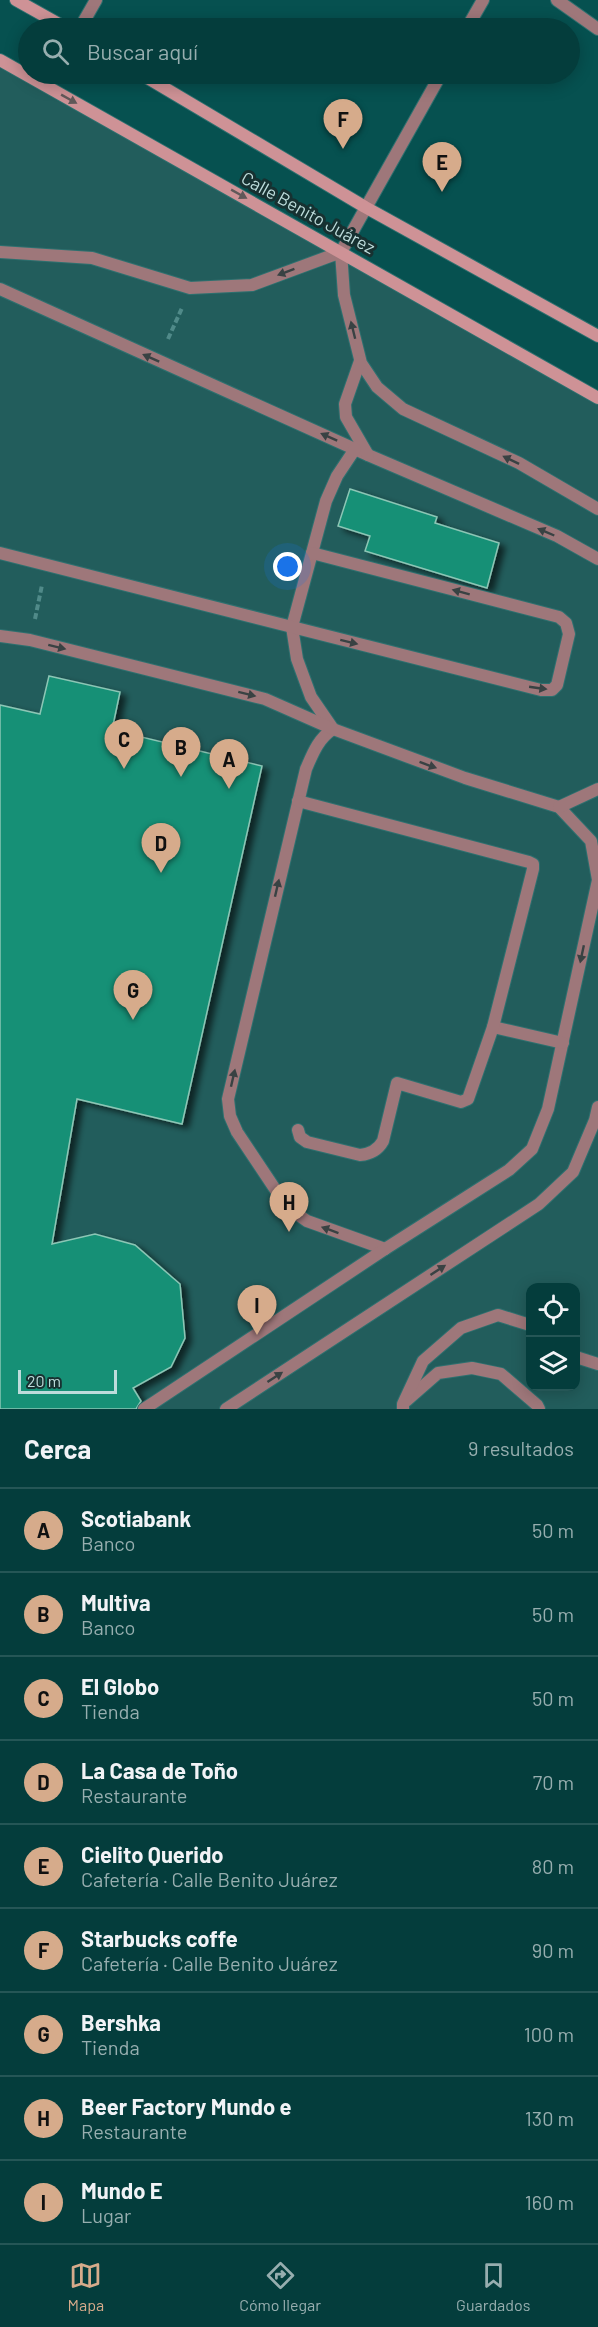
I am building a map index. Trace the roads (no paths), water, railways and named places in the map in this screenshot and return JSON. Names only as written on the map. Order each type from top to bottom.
[{"type":"main road","points":[[16,0],[48,18]]},
{"type":"main road","name":"Calle Benito Juárez","points":[[0,60],[18,70]]},
{"type":"main road","name":"Calle Benito Juárez","points":[[43,84],[598,398]]},
{"type":"main road","name":"Calle Benito Juárez","points":[[158,84],[364,207],[598,336]]},
{"type":"street","points":[[86,18],[96,0]]},
{"type":"street","points":[[473,18],[483,0]]},
{"type":"street","points":[[556,0],[598,29]]},
{"type":"street","points":[[435,84],[364,207],[341,252],[344,295],[360,361],[377,387],[403,409],[519,463],[598,509]]},
{"type":"street","points":[[0,252],[92,258],[190,288],[252,285],[341,252]]},
{"type":"street","points":[[0,289],[368,455],[557,536],[598,559]]},
{"type":"street","points":[[360,361],[345,404],[346,417],[368,455]]},
{"type":"street","points":[[333,729],[311,697],[297,659],[292,627],[326,501],[337,476],[355,449]]},
{"type":"street","points":[[0,553],[541,690],[552,690],[557,685],[569,634],[566,623],[559,617],[312,553]]},
{"type":"street","points":[[0,636],[30,640],[265,699],[333,729],[465,778],[559,807],[595,838],[598,880],[548,1109],[532,1149],[509,1170],[385,1249],[144,1409]]},
{"type":"street","points":[[333,729],[323,735],[315,746],[306,769],[228,1099],[230,1116],[237,1132],[287,1207],[307,1221],[385,1249]]},
{"type":"street","points":[[559,807],[598,789]]},
{"type":"street","points":[[297,1130],[300,1137],[307,1142],[360,1155],[374,1152],[383,1141],[397,1083],[465,1101],[493,1028],[533,864],[298,801]]},
{"type":"street","points":[[493,1028],[562,1043]]},
{"type":"street","points":[[226,1409],[538,1204],[573,1172],[598,1107]]},
{"type":"street","points":[[403,1407],[423,1362],[461,1328],[498,1315],[526,1323]]},
{"type":"street","points":[[580,1358],[598,1364]]},
{"type":"street","points":[[403,1407],[438,1373],[472,1368],[501,1374],[539,1409]]},
{"type":"place","name":"Starbucks coffe","points":[[343,149]]},
{"type":"place","name":"Cielito Querido","points":[[442,192]]},
{"type":"place","name":"El Globo","points":[[124,769]]},
{"type":"place","name":"Multiva","points":[[181,777]]},
{"type":"place","name":"Scotiabank","points":[[229,789]]},
{"type":"place","name":"La Casa de Toño","points":[[161,873]]},
{"type":"place","name":"Bershka","points":[[133,1020]]},
{"type":"place","name":"Beer Factory Mundo e","points":[[289,1232]]},
{"type":"place","name":"Mundo E","points":[[257,1335]]}]
